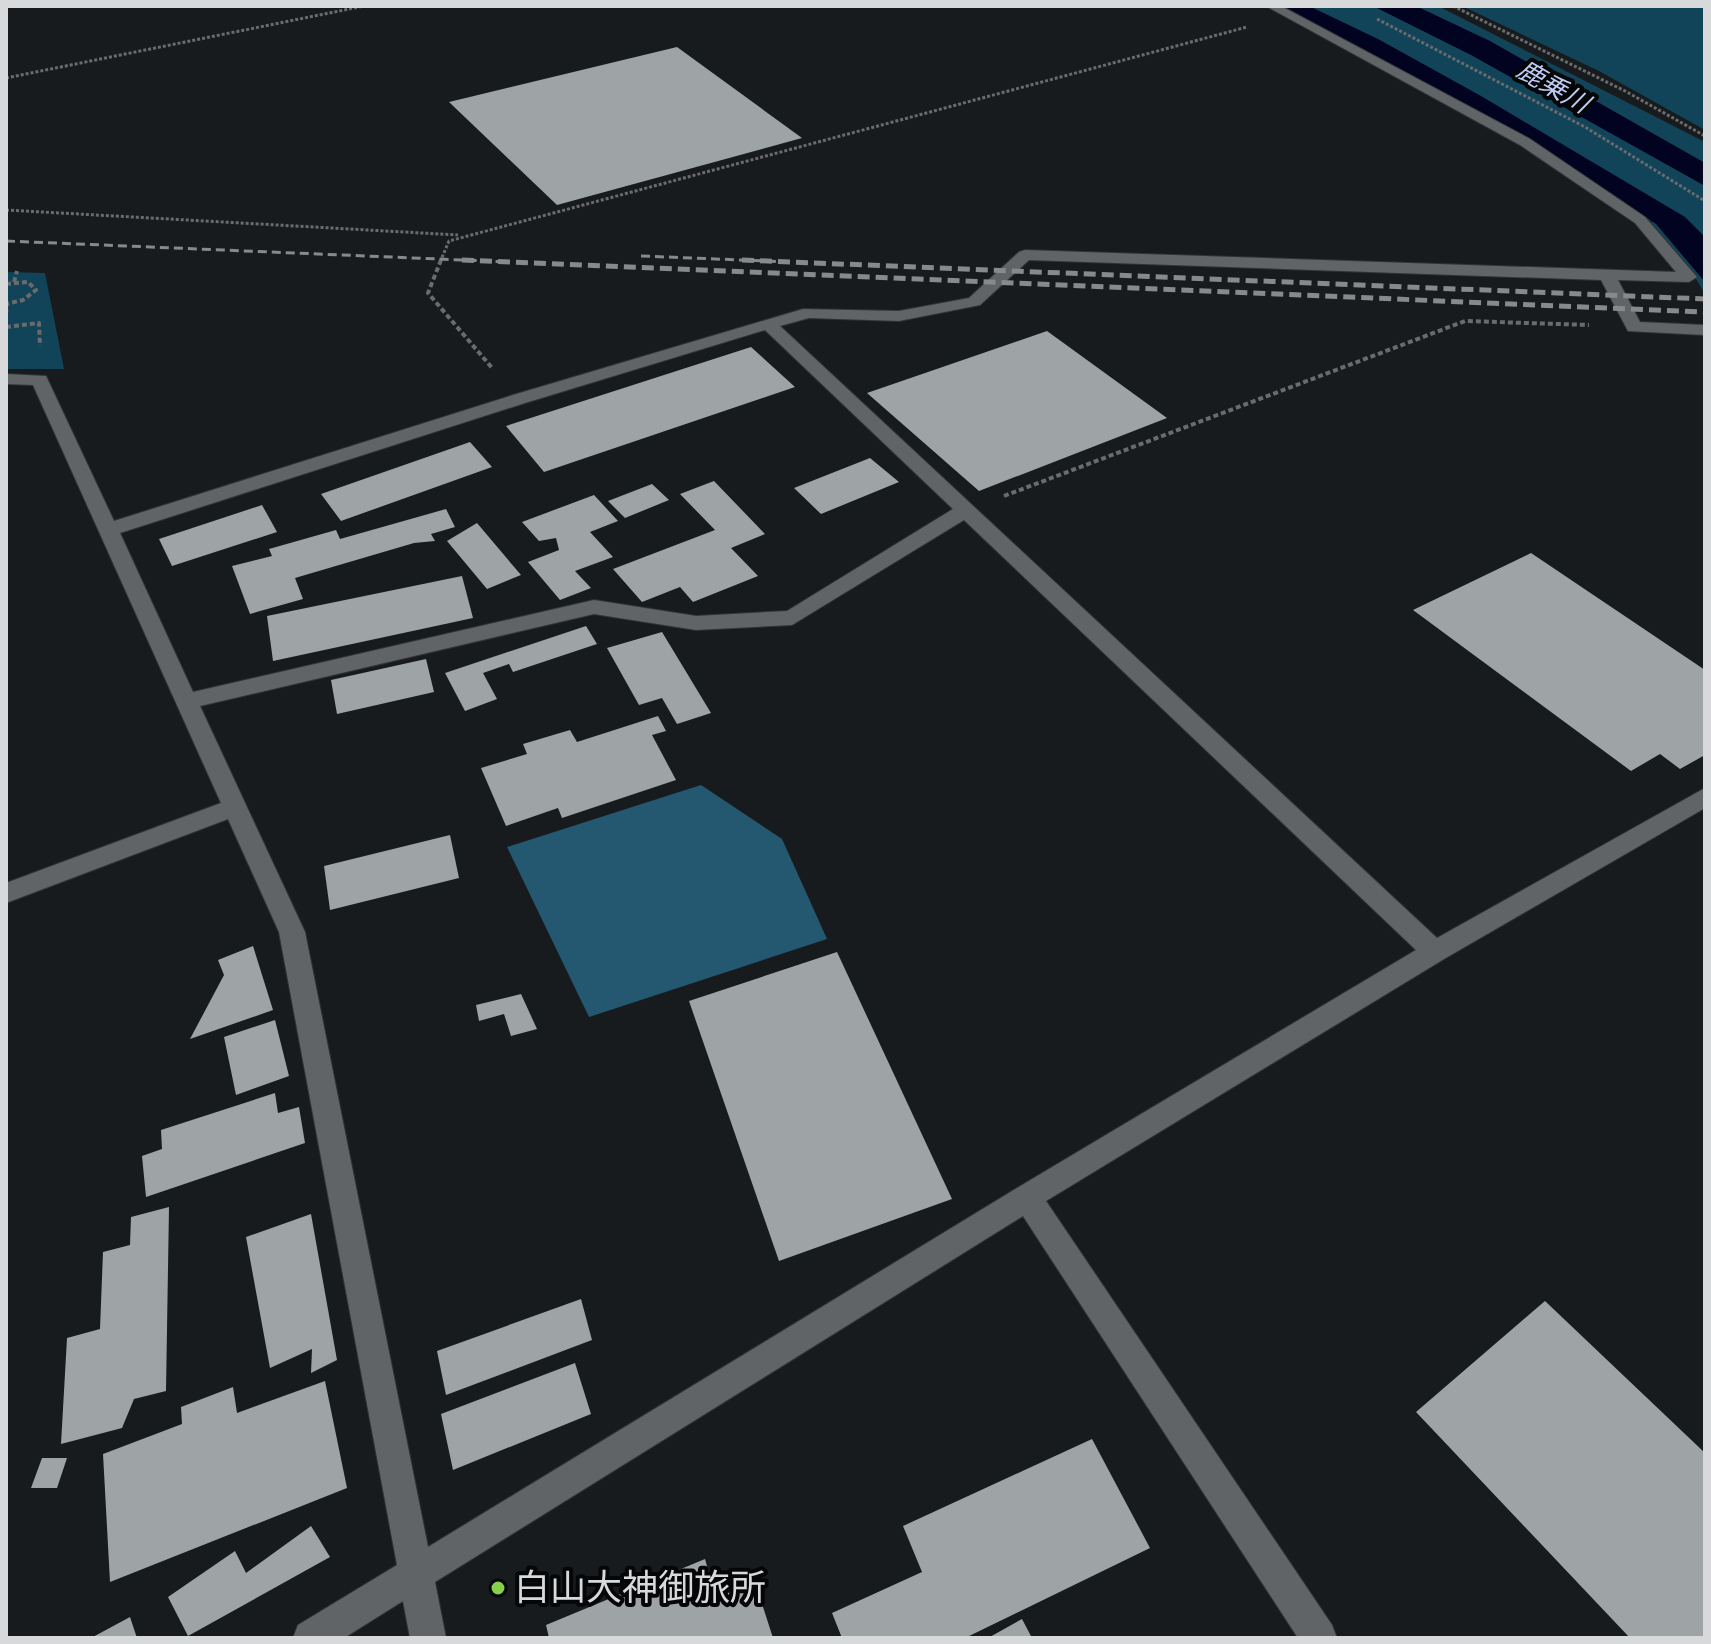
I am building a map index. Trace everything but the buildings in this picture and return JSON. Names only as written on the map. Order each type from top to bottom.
[{"type":"street","points":[[107,530],[519,399],[809,313],[899,316],[974,302],[1025,255],[1689,277],[1640,220],[1525,142],[1272,6]]},
{"type":"street","points":[[1607,275],[1634,327],[1705,330]]},
{"type":"street","points":[[768,324],[1435,952]]},
{"type":"street","points":[[6,379],[40,380],[292,932],[428,1638]]},
{"type":"street","points":[[187,701],[594,607],[696,623],[792,618],[964,511]]},
{"type":"street","points":[[311,1638],[1027,1197],[1435,952],[1705,797]]},
{"type":"street","points":[[6,893],[235,807]]},
{"type":"street","points":[[1027,1197],[1319,1638]]},
{"type":"path","points":[[6,78],[364,6]]},
{"type":"path","points":[[1453,6],[1625,91],[1705,136]]},
{"type":"path","points":[[1365,13],[1477,69],[1652,165],[1705,201]]},
{"type":"path","points":[[519,399],[428,293],[449,241],[1290,15]]},
{"type":"path","points":[[6,210],[463,235]]},
{"type":"path","points":[[14,282],[17,271]]},
{"type":"path","points":[[6,284],[33,284],[36,290],[23,300],[6,304],[6,314]]},
{"type":"path","points":[[964,511],[1465,321],[1634,327]]},
{"type":"path","points":[[6,327],[39,323],[40,357]]},
{"type":"shaded area","points":[[1276,6],[1438,6],[1705,142],[1705,294],[1696,279],[1647,223],[1663,220],[1645,222],[1554,161]]},
{"type":"shaded area","points":[[1462,6],[1705,6],[1705,130],[1599,71]]},
{"type":"shaded area","points":[[6,272],[45,273],[64,369],[6,369]]},
{"type":"shaded area","points":[[701,785],[782,839],[827,939],[589,1017],[507,847]]},
{"type":"water","points":[[1279,6],[1309,6],[1378,39],[1685,217],[1705,237],[1705,282],[1656,224],[1605,189],[1463,106]]},
{"type":"water","name":"鹿乗川","points":[[1373,6],[1416,6],[1490,41],[1705,163],[1705,186],[1471,55]]},
{"type":"railway","points":[[6,241],[462,260]]},
{"type":"railway","points":[[641,256],[791,262]]},
{"type":"railway","points":[[462,260],[510,262]]},
{"type":"railway","points":[[462,260],[1705,312]]},
{"type":"railway","points":[[742,260],[1705,299]]},
{"type":"place","name":"白山大神御旅所","points":[[498,1588]]}]
